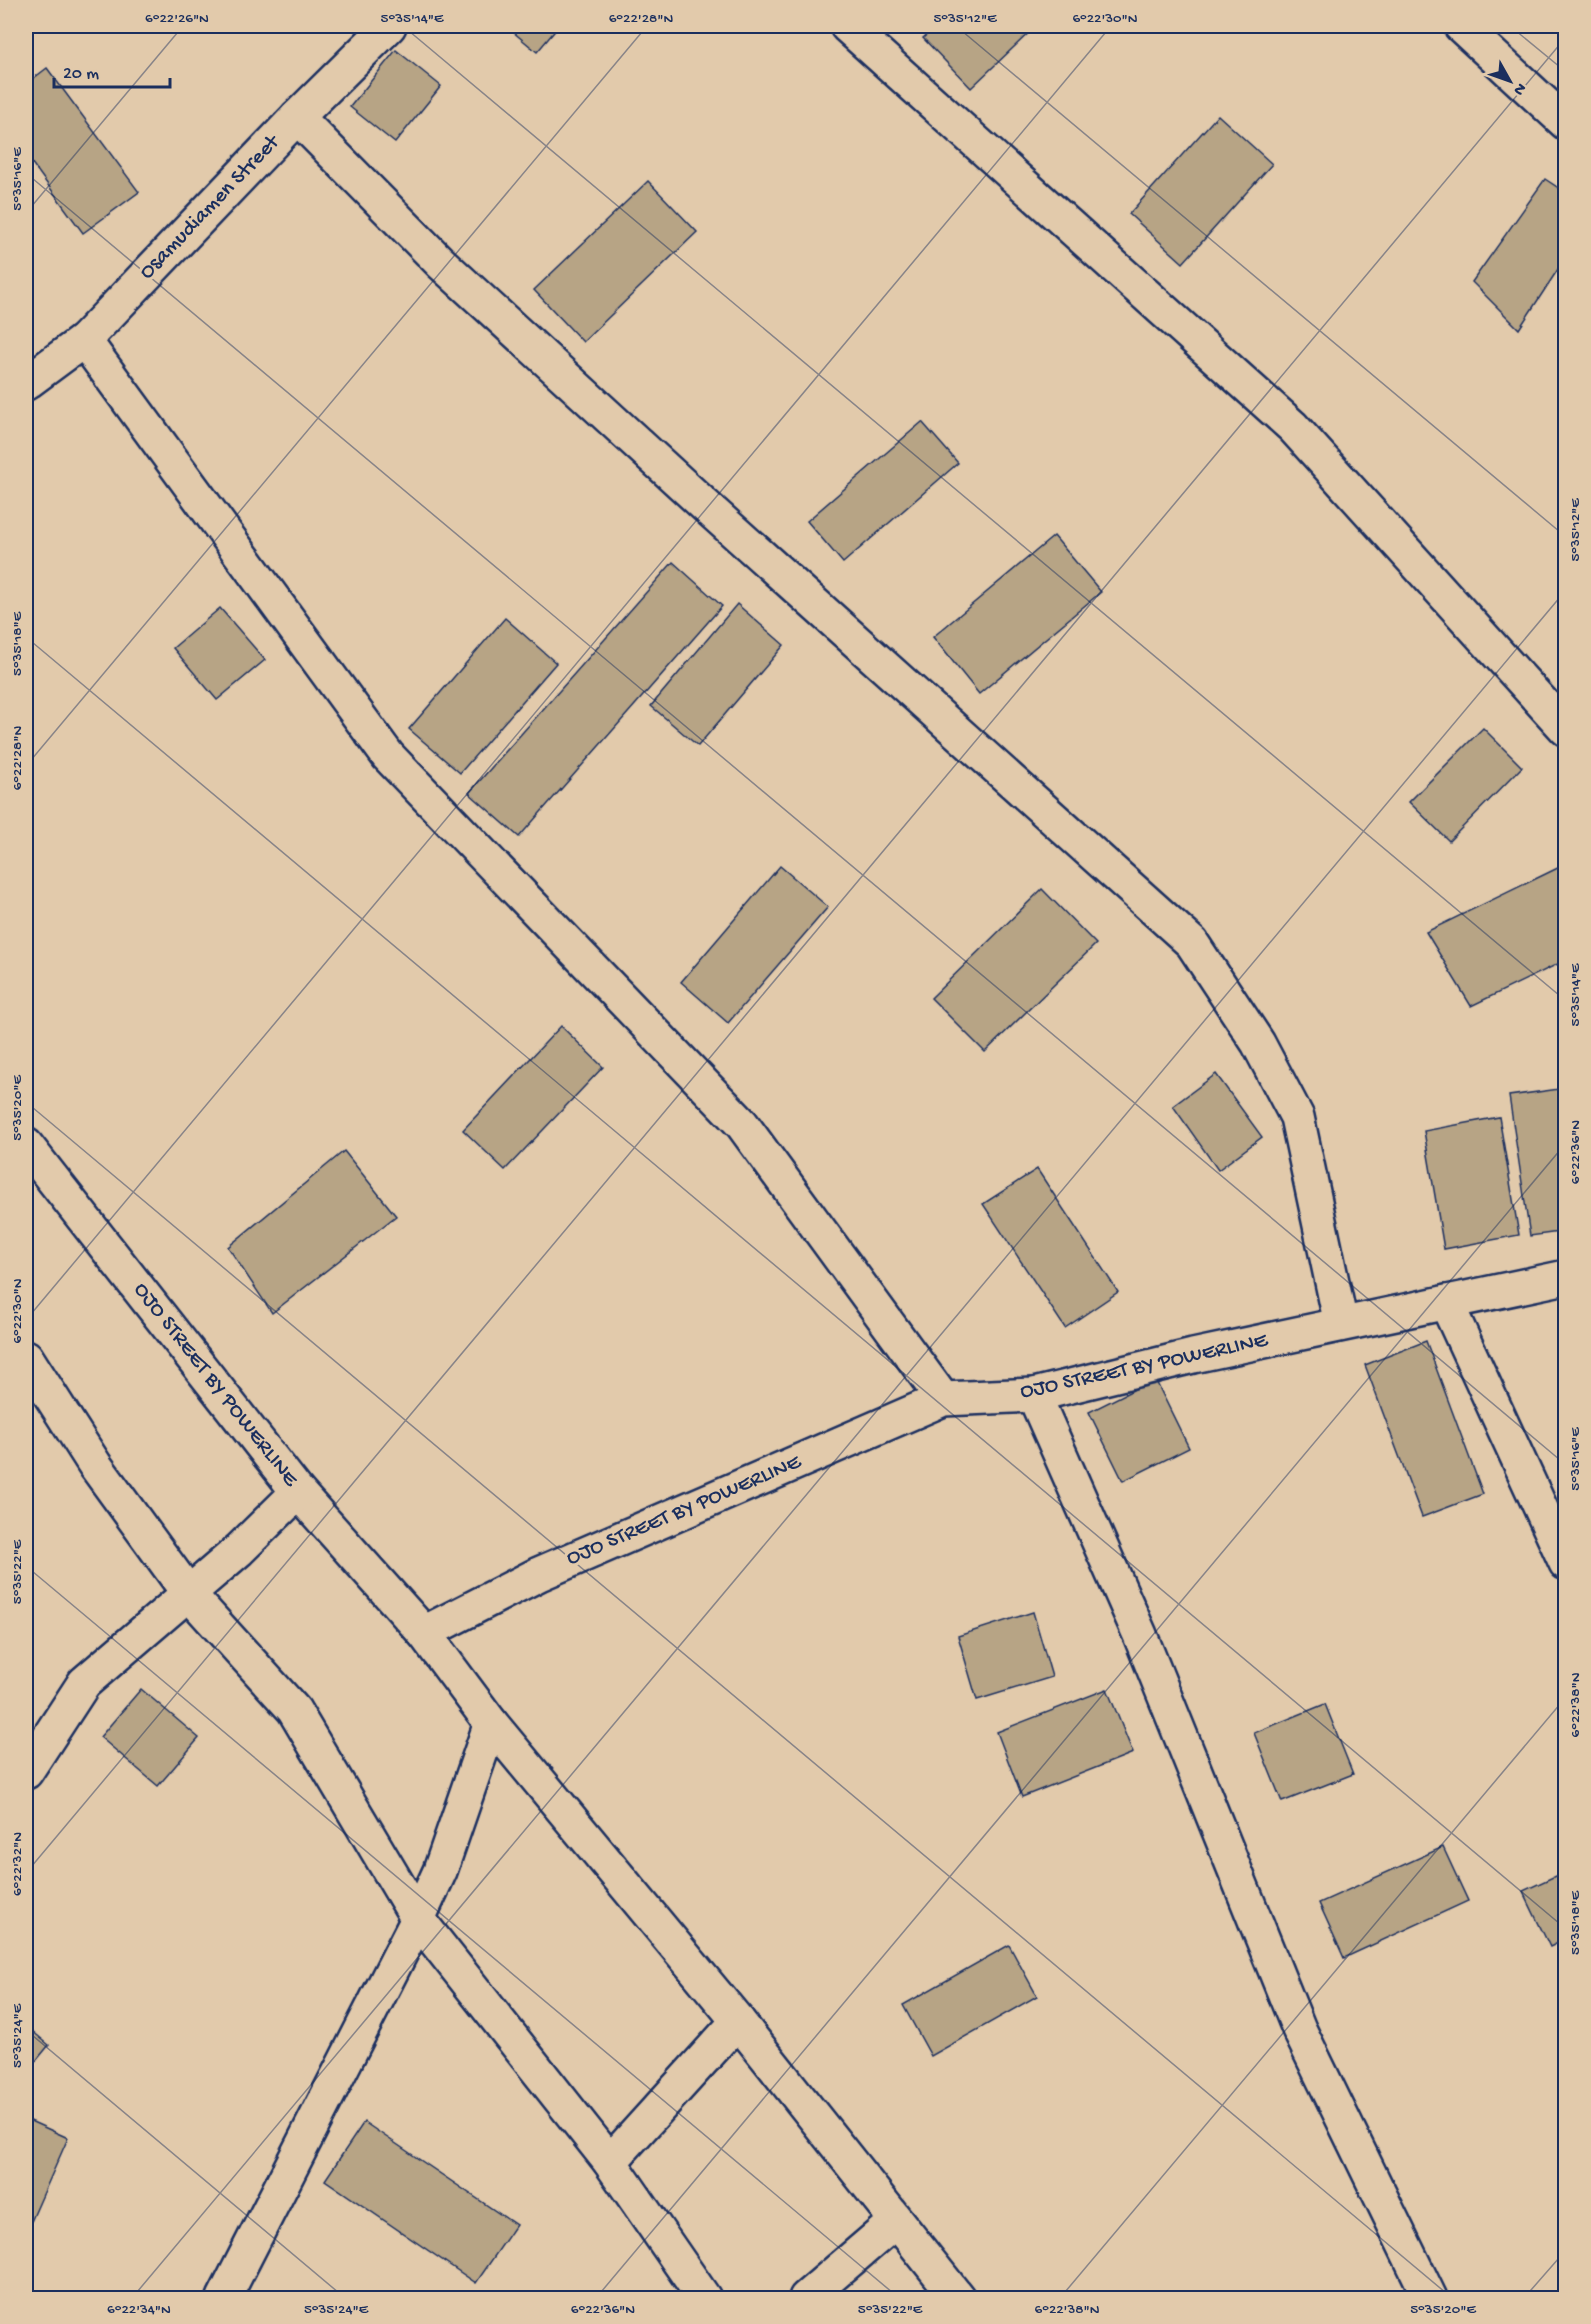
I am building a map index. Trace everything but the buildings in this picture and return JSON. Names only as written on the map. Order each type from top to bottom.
[{"type":"street","name":"Osamudiamen Street","points":[[26,383],[84,340],[297,117],[389,26]]},
{"type":"street","points":[[847,26],[1293,427],[1566,729]]},
{"type":"street","points":[[1461,26],[1566,123]]},
{"type":"street","points":[[297,117],[440,262],[709,509],[1192,943],[1258,1043],[1297,1117],[1341,1324]]},
{"type":"street","points":[[84,340],[388,756],[742,1124],[943,1399]]},
{"type":"street","name":"OJO STREET BY POWERLINE","points":[[26,1145],[298,1492],[424,1633],[539,1574],[943,1399],[1034,1395],[1192,1356],[1566,1277]]},
{"type":"street","points":[[1446,1302],[1566,1563]]},
{"type":"street","points":[[26,1357],[95,1465],[189,1594],[294,1710],[418,1920],[610,2162],[704,2298]]},
{"type":"street","points":[[1034,1395],[1140,1635],[1299,2029],[1430,2298]]},
{"type":"street","points":[[26,1772],[84,1683],[239,1550],[298,1492]]},
{"type":"street","points":[[424,1633],[491,1723],[738,2021],[958,2298]]},
{"type":"street","points":[[224,2298],[418,1920],[440,1871],[491,1723]]},
{"type":"street","points":[[610,2162],[738,2021]]},
{"type":"street","points":[[806,2298],[896,2221]]}]
